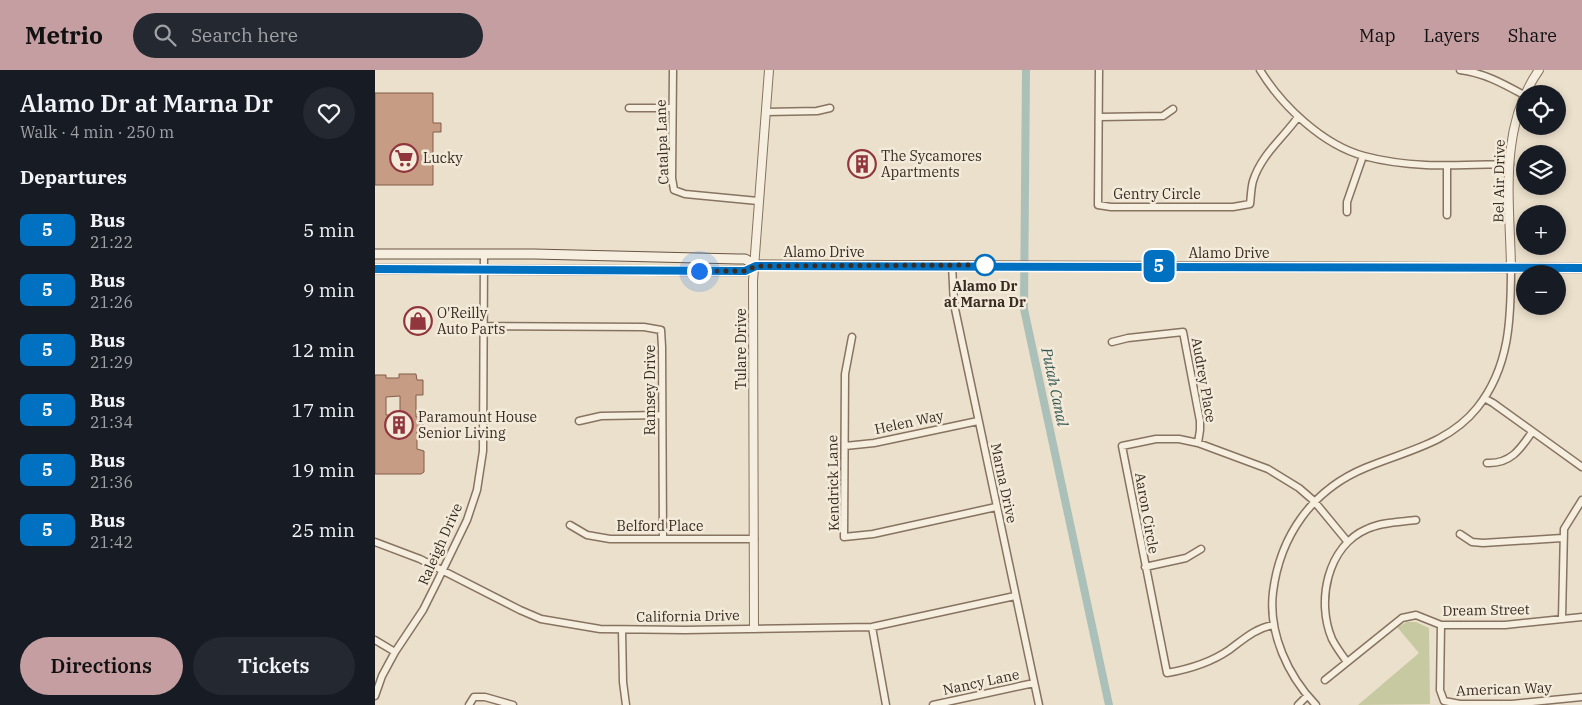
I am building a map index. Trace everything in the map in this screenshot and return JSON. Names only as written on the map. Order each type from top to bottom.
[{"type":"main road","name":"Alamo Drive","points":[[375,254],[745,259],[756,266]]},
{"type":"main road","name":"Alamo Drive","points":[[375,269],[745,271],[756,266],[953,265],[1582,268]]},
{"type":"street","name":"Catalpa Lane","points":[[673,70],[672,178],[674,190],[685,194],[758,202]]},
{"type":"street","name":"Tulare Drive","points":[[754,628],[753,282],[756,266],[758,202],[769,70]]},
{"type":"street","name":"Gentry Circle","points":[[1099,70],[1098,205],[1111,207],[1233,207],[1250,204],[1252,184],[1257,171],[1280,138],[1298,117]]},
{"type":"street","points":[[1260,70],[1272,89],[1298,117],[1329,139],[1363,156],[1392,162],[1447,166],[1509,164]]},
{"type":"street","points":[[1460,70],[1492,77],[1516,90]]},
{"type":"street","name":"Bel Air Drive","points":[[1530,85],[1539,70]]},
{"type":"street","points":[[629,108],[672,108]]},
{"type":"street","points":[[767,112],[817,111],[830,108]]},
{"type":"street","points":[[1099,117],[1163,116],[1173,108]]},
{"type":"street","name":"Bel Air Drive","points":[[1511,268],[1509,164],[1513,124],[1516,116]]},
{"type":"street","points":[[1347,212],[1347,202],[1363,156]]},
{"type":"street","points":[[1447,166],[1447,215]]},
{"type":"street","name":"Raleigh Drive","points":[[375,696],[382,676],[395,652],[423,610],[467,520],[477,490],[481,464],[484,254]]},
{"type":"street","name":"Marna Drive","points":[[953,265],[954,304],[1039,705]]},
{"type":"street","points":[[1317,705],[1307,696],[1293,675],[1280,648],[1273,624],[1272,602],[1275,575],[1280,556],[1297,522],[1314,502],[1331,487],[1352,474],[1416,451],[1439,439],[1467,419],[1484,398],[1495,379],[1506,351],[1511,317],[1511,268]]},
{"type":"street","name":"Ramsey Drive","points":[[483,326],[644,327],[661,330],[663,538]]},
{"type":"street","name":"Audrey Place","points":[[1112,342],[1128,338],[1183,332],[1200,421],[1201,430],[1198,443]]},
{"type":"street","name":"Kendrick Lane","points":[[852,337],[845,374],[844,537],[873,534],[997,507]]},
{"type":"street","points":[[1484,398],[1582,467]]},
{"type":"street","points":[[579,421],[601,416],[662,416]]},
{"type":"street","name":"Helen Way","points":[[845,446],[874,443],[978,421]]},
{"type":"street","points":[[1487,463],[1497,463],[1516,455],[1532,432]]},
{"type":"street","name":"Aaron Circle","points":[[1273,624],[1260,628],[1246,636],[1229,650],[1205,663],[1167,673],[1122,446],[1156,439],[1179,439],[1198,443],[1268,469],[1299,488],[1314,502],[1347,541]]},
{"type":"street","points":[[1562,618],[1564,529],[1582,500]]},
{"type":"street","points":[[1347,662],[1333,640],[1328,626],[1325,602],[1328,578],[1332,565],[1347,541],[1367,529],[1416,520]]},
{"type":"street","name":"Belford Place","points":[[571,525],[587,535],[610,538],[753,538]]},
{"type":"street","points":[[1460,534],[1472,542],[1483,543],[1563,538]]},
{"type":"street","name":"California Drive","points":[[375,542],[401,550],[499,601],[541,619],[571,625],[622,630],[872,628],[1015,596]]},
{"type":"street","points":[[1145,567],[1186,558],[1201,549]]},
{"type":"street","name":"Dream Street","points":[[1325,680],[1402,618],[1416,615],[1441,625],[1518,624],[1582,617]]},
{"type":"street","name":"American Way","points":[[1441,625],[1441,696],[1444,701],[1459,705],[1541,704],[1582,697]]},
{"type":"street","points":[[872,628],[886,705]]},
{"type":"street","points":[[622,630],[623,682],[626,705]]},
{"type":"street","points":[[375,640],[395,652]]},
{"type":"street","name":"Nancy Lane","points":[[933,705],[1034,684]]},
{"type":"street","points":[[1298,705],[1307,696]]},
{"type":"street","points":[[469,705],[474,697],[485,697],[513,705]]},
{"type":"green space","points":[[1407,622],[1416,622],[1429,628],[1430,704],[1358,705],[1419,653],[1397,627]]},
{"type":"building","name":"Lucky","points":[[375,93],[433,93],[433,123],[441,123],[441,132],[433,132],[433,185],[375,185]]},
{"type":"building","name":"The Sycamores Apartments","points":[[853,154],[865,154],[865,158],[871,158],[871,170],[853,170]]},
{"type":"building","name":"Paramount House Senior Living","points":[[399,374],[416,374],[417,380],[423,380],[423,395],[416,395],[416,417],[423,417],[423,432],[417,432],[417,449],[424,451],[424,472],[421,474],[375,474],[375,375],[386,375],[386,378],[399,378]],"holes":[[[400,396],[400,415],[386,415],[386,397]]]},
{"type":"waterway","name":"Putah Canal","points":[[1026,70],[1024,309],[1109,705]]},
{"type":"bus line","name":"5","points":[[375,269],[745,271],[756,266],[953,265],[1582,268]]},
{"type":"place","name":"Lucky","points":[[404,158]]},
{"type":"place","name":"The Sycamores Apartments","points":[[862,164]]},
{"type":"place","name":"Alamo Dr at Marna Dr","points":[[985,265]]},
{"type":"place","name":"O'Reilly Auto Parts","points":[[418,321]]},
{"type":"place","name":"Paramount House Senior Living","points":[[399,425]]},
{"type":"route","points":[[699,271],[745,271],[756,266],[985,265]]}]
